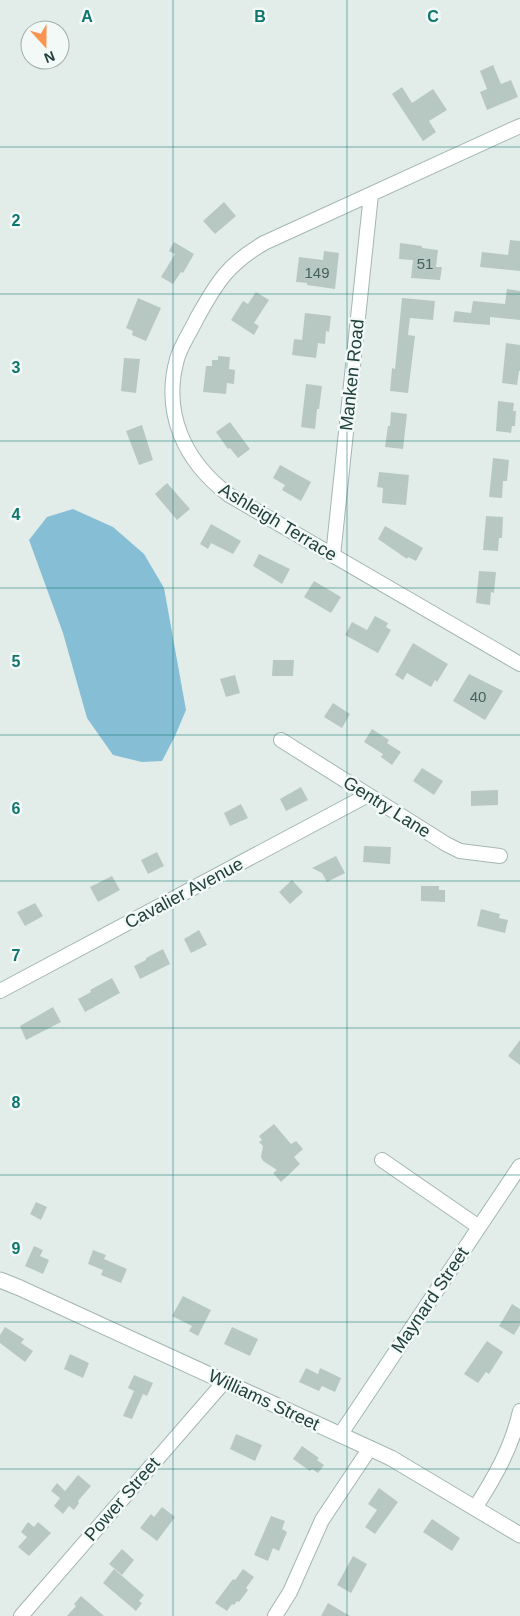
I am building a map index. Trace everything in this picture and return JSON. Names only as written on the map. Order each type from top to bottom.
[{"type":"street","name":"Ashleigh Terrace","points":[[520,126],[264,243],[245,254],[230,267],[208,297],[177,358],[172,400],[175,420],[182,438],[200,470],[229,495],[520,663]]},
{"type":"street","name":"Manken Road","points":[[333,556],[371,194]]},
{"type":"street","name":"Gentry Lane","points":[[281,740],[446,844],[460,850],[500,856]]},
{"type":"street","name":"Cavalier Avenue","points":[[0,991],[368,795]]},
{"type":"street","points":[[382,1160],[479,1227]]},
{"type":"street","name":"Maynard Street","points":[[340,1435],[520,1166]]},
{"type":"street","name":"Williams Street","points":[[0,1280],[370,1448],[520,1535]]},
{"type":"street","name":"Power Street","points":[[21,1616],[224,1382]]},
{"type":"street","points":[[475,1508],[506,1456],[520,1411]]},
{"type":"street","points":[[275,1616],[290,1592],[322,1520],[370,1448]]},
{"type":"water","points":[[73,509],[113,527],[144,554],[164,588],[186,710],[162,761],[142,762],[113,755],[87,718],[63,633],[29,540],[47,517]]},
{"type":"building","points":[[493,65],[501,84],[511,80],[518,97],[487,110],[480,92],[487,89],[480,71]]},
{"type":"building","points":[[402,87],[412,103],[433,89],[447,110],[429,121],[436,132],[423,141],[392,94]]},
{"type":"building","points":[[224,202],[236,216],[215,234],[203,221]]},
{"type":"building","points":[[510,240],[520,241],[520,271],[480,267],[482,252],[508,255]]},
{"type":"building","points":[[174,242],[194,254],[183,273],[181,272],[173,284],[161,277],[175,254],[169,251]]},
{"type":"building","points":[[400,243],[438,250],[436,267],[442,267],[440,280],[411,278],[413,260],[399,259]]},
{"type":"building","points":[[324,251],[339,253],[335,289],[296,282],[299,257],[323,260]]},
{"type":"building","points":[[507,289],[520,291],[520,320],[490,317],[490,325],[453,322],[455,311],[471,313],[473,301],[505,304]]},
{"type":"building","points":[[256,292],[269,300],[254,323],[259,326],[254,335],[231,320],[243,301],[248,304]]},
{"type":"building","points":[[138,298],[161,308],[146,341],[132,335],[133,331],[126,328]]},
{"type":"building","points":[[402,298],[435,301],[433,320],[410,318],[408,335],[415,336],[408,393],[390,391],[392,368],[395,369]]},
{"type":"building","points":[[305,313],[331,316],[329,332],[326,331],[325,344],[318,343],[316,358],[292,355],[294,339],[302,340]]},
{"type":"building","points":[[506,343],[520,345],[520,371],[517,385],[502,383]]},
{"type":"building","points":[[218,356],[230,357],[229,369],[235,370],[234,384],[227,383],[226,394],[203,392],[206,366],[212,366],[212,360],[218,360]]},
{"type":"building","points":[[124,358],[140,359],[136,393],[121,391]]},
{"type":"building","points":[[306,384],[322,386],[315,429],[301,427]]},
{"type":"building","points":[[498,401],[514,403],[513,411],[516,411],[515,426],[512,426],[511,433],[496,431]]},
{"type":"building","points":[[391,412],[407,414],[403,449],[385,447]]},
{"type":"building","points":[[230,422],[250,449],[238,458],[230,448],[228,449],[216,432]]},
{"type":"building","points":[[142,425],[153,460],[139,465],[126,431]]},
{"type":"building","points":[[493,458],[509,460],[507,481],[503,481],[502,498],[489,497]]},
{"type":"building","points":[[280,465],[311,482],[301,501],[282,490],[285,485],[273,478]]},
{"type":"building","points":[[379,472],[409,475],[406,505],[382,503],[383,488],[377,487]]},
{"type":"building","points":[[167,483],[190,509],[177,520],[155,494]]},
{"type":"building","points":[[486,516],[503,517],[502,538],[499,538],[498,551],[483,550]]},
{"type":"building","points":[[211,524],[241,541],[233,554],[211,543],[208,549],[200,544]]},
{"type":"building","points":[[385,526],[423,548],[416,561],[408,557],[407,559],[378,539]]},
{"type":"building","points":[[259,554],[290,569],[282,584],[253,566]]},
{"type":"building","points":[[479,571],[496,572],[494,593],[491,592],[490,605],[476,603]]},
{"type":"building","points":[[314,581],[341,597],[331,613],[304,597]]},
{"type":"building","points":[[375,616],[388,623],[386,627],[391,630],[378,653],[345,635],[352,622],[367,630]]},
{"type":"building","points":[[413,643],[448,664],[437,682],[435,680],[431,687],[407,673],[403,680],[395,675]]},
{"type":"building","points":[[273,660],[294,660],[293,676],[272,676]]},
{"type":"building","points":[[469,674],[503,691],[485,720],[453,701]]},
{"type":"building","points":[[235,675],[240,693],[226,697],[220,679]]},
{"type":"building","points":[[333,703],[350,714],[342,728],[324,717]]},
{"type":"building","points":[[372,729],[389,740],[387,743],[401,752],[392,765],[381,757],[383,754],[364,742]]},
{"type":"building","points":[[422,768],[443,781],[434,795],[413,781]]},
{"type":"building","points":[[301,787],[308,800],[286,811],[280,799]]},
{"type":"building","points":[[498,790],[498,805],[471,806],[471,791]]},
{"type":"building","points":[[241,804],[248,818],[230,826],[224,813]]},
{"type":"building","points":[[364,846],[391,847],[390,864],[363,862]]},
{"type":"building","points":[[157,852],[164,866],[148,874],[141,860]]},
{"type":"building","points":[[336,856],[345,873],[327,882],[322,873],[312,868]]},
{"type":"building","points":[[112,876],[120,890],[98,902],[90,887]]},
{"type":"building","points":[[292,880],[303,892],[290,904],[279,892]]},
{"type":"building","points":[[421,886],[439,886],[439,890],[445,890],[445,902],[421,901]]},
{"type":"building","points":[[35,903],[43,916],[25,926],[17,912]]},
{"type":"building","points":[[481,909],[500,914],[499,918],[508,920],[505,933],[477,926]]},
{"type":"building","points":[[199,930],[207,945],[191,953],[184,939]]},
{"type":"building","points":[[163,949],[170,964],[140,979],[134,966]]},
{"type":"building","points":[[112,978],[120,993],[85,1012],[78,999]]},
{"type":"building","points":[[53,1007],[61,1022],[26,1040],[20,1026]]},
{"type":"building","points":[[520,1040],[520,1065],[508,1056]]},
{"type":"building","points":[[274,1124],[291,1144],[296,1141],[303,1149],[294,1157],[300,1164],[281,1182],[273,1173],[277,1170],[263,1161],[261,1157],[263,1146],[259,1142],[262,1140],[259,1136]]},
{"type":"building","points":[[36,1202],[47,1207],[41,1220],[30,1214]]},
{"type":"building","points":[[34,1246],[43,1250],[40,1256],[49,1260],[43,1274],[25,1266]]},
{"type":"building","points":[[93,1250],[106,1255],[104,1259],[127,1269],[121,1283],[101,1275],[103,1270],[88,1264]]},
{"type":"building","points":[[183,1296],[211,1310],[198,1336],[189,1331],[192,1326],[172,1316]]},
{"type":"building","points":[[512,1304],[520,1309],[520,1325],[514,1335],[499,1326]]},
{"type":"building","points":[[5,1327],[24,1339],[21,1343],[33,1351],[25,1362],[0,1343],[0,1335]]},
{"type":"building","points":[[232,1327],[258,1339],[250,1356],[224,1344]]},
{"type":"building","points":[[487,1341],[503,1352],[489,1374],[486,1372],[478,1383],[464,1374]]},
{"type":"building","points":[[70,1354],[89,1363],[83,1378],[64,1369]]},
{"type":"building","points":[[306,1368],[318,1374],[320,1368],[341,1378],[335,1392],[322,1386],[319,1391],[299,1382]]},
{"type":"building","points":[[134,1375],[153,1383],[147,1396],[143,1394],[132,1419],[123,1416],[134,1391],[128,1388]]},
{"type":"building","points":[[236,1434],[262,1445],[255,1461],[230,1449]]},
{"type":"building","points":[[302,1446],[319,1458],[317,1460],[324,1465],[318,1473],[312,1469],[310,1471],[293,1459]]},
{"type":"building","points":[[78,1475],[91,1486],[78,1501],[79,1503],[74,1510],[69,1506],[63,1514],[54,1506],[60,1498],[51,1491],[57,1483],[65,1491]]},
{"type":"building","points":[[379,1488],[398,1502],[375,1534],[365,1527],[377,1510],[368,1504]]},
{"type":"building","points":[[162,1507],[175,1517],[157,1541],[140,1528],[151,1514],[154,1517]]},
{"type":"building","points":[[271,1516],[285,1521],[282,1529],[287,1532],[279,1551],[273,1548],[268,1561],[254,1555]]},
{"type":"building","points":[[432,1519],[460,1538],[452,1551],[423,1532]]},
{"type":"building","points":[[28,1522],[34,1527],[38,1522],[51,1533],[29,1556],[18,1547],[27,1537],[21,1532]]},
{"type":"building","points":[[122,1549],[134,1560],[122,1575],[109,1564]]},
{"type":"building","points":[[353,1556],[367,1564],[351,1593],[337,1585]]},
{"type":"building","points":[[114,1569],[144,1595],[139,1601],[142,1603],[136,1611],[103,1583]]},
{"type":"building","points":[[243,1569],[254,1577],[246,1588],[248,1590],[239,1602],[237,1601],[234,1605],[232,1604],[227,1611],[215,1603]]},
{"type":"building","points":[[81,1596],[104,1616],[67,1616],[76,1606],[74,1604]]},
{"type":"building","points":[[328,1603],[350,1616],[321,1616]]}]
